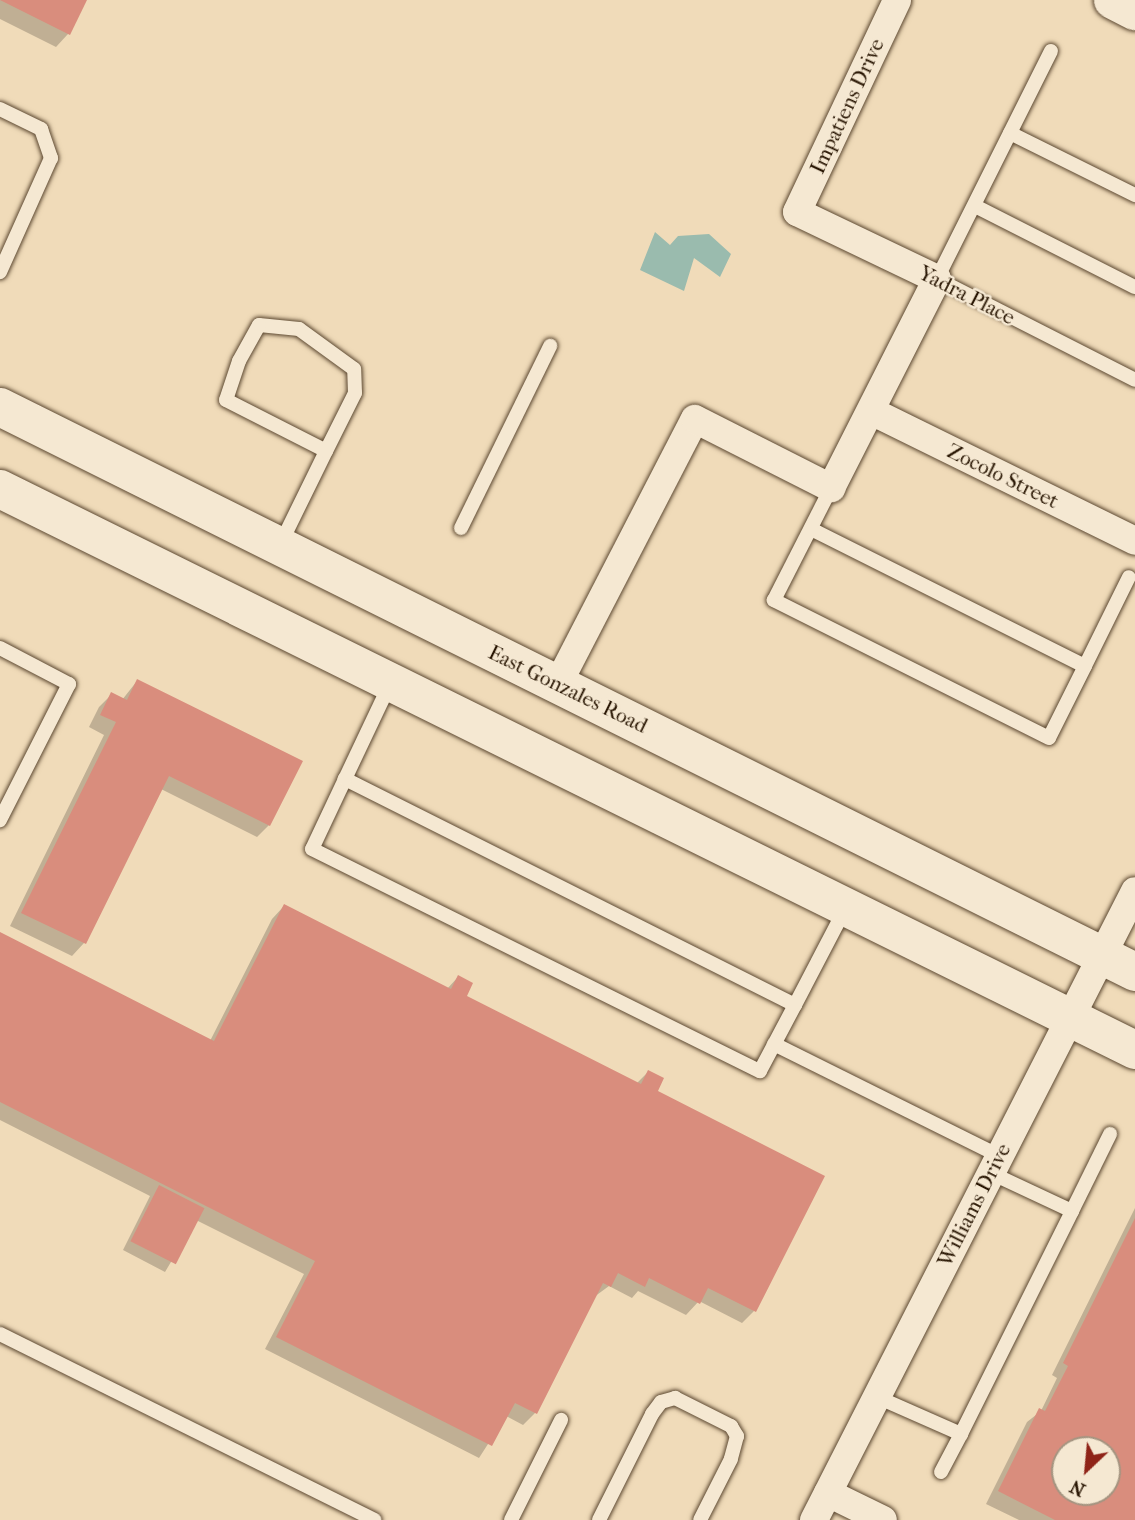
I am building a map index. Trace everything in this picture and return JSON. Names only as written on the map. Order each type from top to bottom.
[{"type":"main road","points":[[1113,0],[1135,11]]},
{"type":"main road","name":"East Gonzales Road","points":[[0,407],[1135,972]]},
{"type":"main road","points":[[0,489],[1135,1050]]},
{"type":"street","name":"Impatiens Drive","points":[[797,212],[897,0]]},
{"type":"street","name":"Yadra Place","points":[[797,212],[937,279]]},
{"type":"street","points":[[558,684],[695,419],[831,488],[937,279]]},
{"type":"street","name":"Zocolo Street","points":[[871,411],[1135,541]]},
{"type":"street","name":"Williams Drive","points":[[814,1520],[1135,891]]},
{"type":"street","points":[[828,1493],[883,1520]]},
{"type":"lane","points":[[937,279],[1051,51]]},
{"type":"lane","points":[[0,109],[41,130],[51,158],[0,272]]},
{"type":"lane","points":[[1010,133],[1135,195]]},
{"type":"lane","points":[[975,206],[1135,287]]},
{"type":"lane","name":"Yadra Place","points":[[937,279],[1135,380]]},
{"type":"lane","points":[[279,546],[355,393],[354,369],[299,329],[259,325],[239,360],[226,400],[326,451]]},
{"type":"lane","points":[[461,528],[550,346]]},
{"type":"lane","points":[[831,488],[813,530],[774,600],[1049,738],[1129,577]]},
{"type":"lane","points":[[813,530],[1085,666]]},
{"type":"lane","points":[[0,648],[69,684],[0,820]]},
{"type":"lane","points":[[391,682],[312,849],[760,1071],[846,907]]},
{"type":"lane","points":[[345,779],[795,1005]]},
{"type":"lane","points":[[774,1044],[995,1164],[1072,1211]]},
{"type":"lane","points":[[941,1472],[1110,1134]]},
{"type":"lane","points":[[0,1334],[374,1520]]},
{"type":"lane","points":[[877,1397],[961,1434]]},
{"type":"lane","points":[[599,1520],[652,1415],[661,1402],[674,1398],[732,1426],[737,1437],[732,1459],[700,1520]]},
{"type":"lane","points":[[511,1520],[561,1420]]},
{"type":"shaded area","points":[[655,232],[670,245],[678,236],[709,234],[731,254],[720,277],[694,258],[684,291],[640,270]]},
{"type":"building","points":[[0,0],[87,0],[70,35]]},
{"type":"building","points":[[137,679],[303,761],[270,826],[169,776],[86,944],[21,913],[116,722],[100,715],[111,692],[127,700]]},
{"type":"building","points":[[284,904],[451,989],[458,975],[473,983],[467,996],[641,1084],[648,1070],[664,1078],[658,1091],[825,1176],[756,1312],[708,1288],[700,1304],[649,1278],[645,1287],[618,1273],[611,1287],[603,1283],[537,1414],[515,1403],[492,1446],[276,1337],[315,1261],[0,1102],[0,932],[214,1041]]},
{"type":"building","points":[[159,1185],[204,1208],[176,1264],[130,1241]]},
{"type":"building","points":[[1135,1218],[1135,1520],[1055,1520],[998,1491],[1039,1408],[1045,1411],[1068,1366],[1063,1363]]}]
